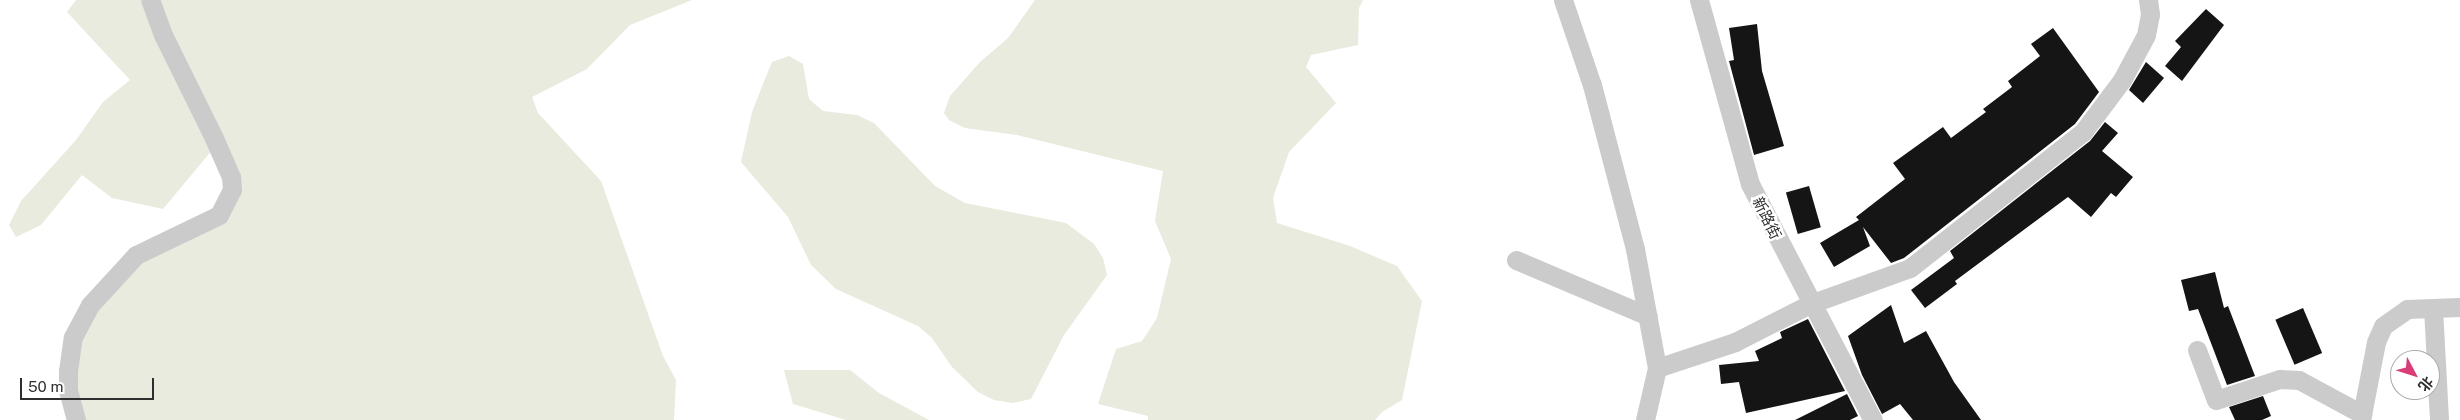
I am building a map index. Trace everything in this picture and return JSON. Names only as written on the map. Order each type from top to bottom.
[{"type":"street","points":[[76,420],[68,391],[68,371],[73,337],[90,305],[136,255],[219,215],[232,190],[231,177],[163,34],[150,0]]},
{"type":"street","points":[[1563,0],[1592,85],[1635,249],[1657,368],[1645,420]]},
{"type":"street","name":"新路街","points":[[1699,0],[1750,184],[1810,304],[1873,420]]},
{"type":"street","points":[[1657,368],[1735,342],[1810,304],[1910,268],[2082,132],[2122,80],[2146,35],[2150,14],[2148,0]]},
{"type":"street","points":[[1516,260],[1648,316]]},
{"type":"street","points":[[2197,350],[2216,400],[2280,379],[2299,380],[2361,417],[2376,342],[2383,326],[2408,309],[2460,306]]},
{"type":"street","points":[[2433,308],[2439,420]]},
{"type":"shaded area","points":[[76,0],[141,0],[213,149],[163,209],[112,198],[82,175],[41,225],[16,237],[9,225],[21,201],[76,140],[103,102],[130,80],[67,12]]},
{"type":"shaded area","points":[[157,0],[692,0],[630,25],[587,69],[532,97],[538,113],[601,181],[663,356],[676,380],[674,420],[71,420],[74,368],[86,324],[125,274],[156,251],[232,206],[212,117]]},
{"type":"shaded area","points":[[1035,0],[1363,0],[1359,8],[1358,45],[1311,55],[1306,67],[1336,103],[1289,152],[1273,198],[1277,223],[1350,246],[1397,266],[1422,301],[1402,400],[1382,412],[1375,420],[1148,420],[1148,416],[1098,404],[1116,349],[1142,341],[1157,318],[1171,259],[1155,221],[1163,171],[1017,135],[965,128],[949,120],[944,113],[950,96],[980,62],[1008,38]]},
{"type":"shaded area","points":[[789,56],[803,64],[809,99],[823,111],[857,115],[874,123],[935,186],[965,203],[1066,223],[1094,244],[1103,258],[1107,275],[1064,335],[1031,399],[1013,403],[994,400],[978,392],[952,367],[932,338],[918,326],[836,289],[811,265],[788,217],[741,162],[752,112],[772,62]]},
{"type":"shaded area","points":[[784,370],[850,370],[879,393],[929,420],[846,420],[793,404]]},
{"type":"building","points":[[2206,9],[2224,25],[2182,81],[2165,66],[2181,47],[2175,41]]},
{"type":"building","points":[[1757,24],[1762,71],[1784,146],[1754,155],[1729,61],[1734,60],[1729,28]]},
{"type":"building","points":[[2053,28],[2099,92],[2075,124],[1904,258],[1891,263],[1863,227],[1870,246],[1834,267],[1820,243],[1859,220],[1856,217],[1905,179],[1893,163],[1943,127],[1951,138],[1986,112],[1983,109],[2012,87],[2008,81],[2040,56],[2031,44]]},
{"type":"building","points":[[2146,62],[2164,78],[2143,103],[2129,90]]},
{"type":"building","points":[[2105,122],[2118,133],[2102,151],[2133,177],[2116,197],[2111,193],[2091,217],[2068,197],[1955,281],[1957,284],[1925,308],[1911,290],[1954,258],[1950,251],[2090,141]]},
{"type":"building","points":[[1809,186],[1821,227],[1798,234],[1786,193]]},
{"type":"building","points":[[2215,272],[2224,308],[2228,306],[2255,376],[2227,385],[2198,309],[2189,311],[2181,280]]},
{"type":"building","points":[[1891,305],[1904,343],[1926,331],[1954,382],[1981,420],[1913,420],[1900,404],[1882,414],[1862,375],[1848,336]]},
{"type":"building","points":[[2303,308],[2322,353],[2295,365],[2275,320]]},
{"type":"building","points":[[1808,319],[1845,391],[1746,413],[1739,382],[1721,384],[1719,365],[1759,361],[1755,351],[1782,338],[1780,332]]},
{"type":"building","points":[[1847,394],[1858,416],[1850,420],[1795,420]]},
{"type":"building","points":[[2263,396],[2271,416],[2262,420],[2235,420],[2229,407]]}]
